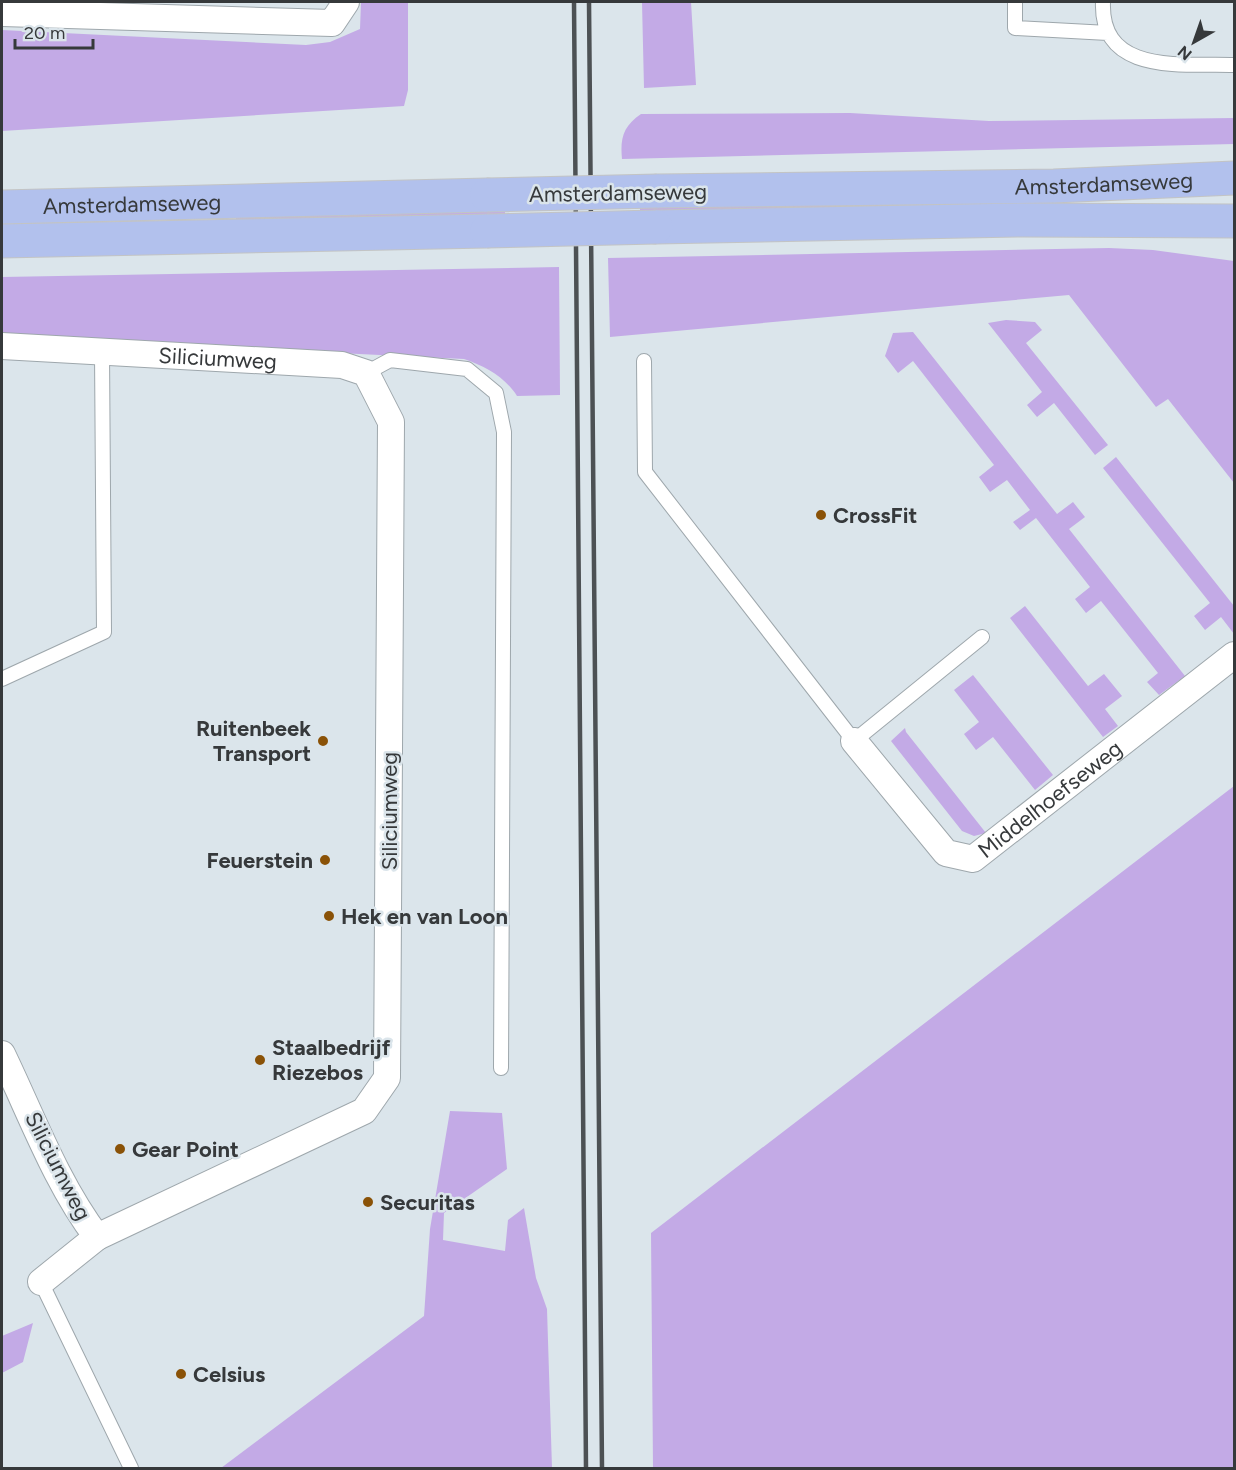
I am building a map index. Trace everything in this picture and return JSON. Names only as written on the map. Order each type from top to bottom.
[{"type":"main road","name":"Amsterdamseweg","points":[[2,207],[657,191],[1054,186],[1234,178]]},
{"type":"main road","name":"Amsterdamseweg","points":[[2,241],[1019,220],[1234,221]]},
{"type":"street","points":[[2,13],[332,24],[346,2]]},
{"type":"street","name":"Siliciumweg","points":[[2,346],[342,365],[366,373],[392,422],[387,1078],[364,1111],[97,1237],[83,1218],[67,1189],[2,1054]]},
{"type":"street","name":"Middelhoefseweg","points":[[854,741],[946,853],[973,859],[1234,655]]},
{"type":"street","points":[[41,1282],[97,1237]]},
{"type":"lane","points":[[1015,2],[1015,28],[1108,33]]},
{"type":"lane","points":[[1103,2],[1102,16],[1108,33],[1121,49],[1142,61],[1234,65]]},
{"type":"lane","points":[[2,680],[104,632],[102,352]]},
{"type":"lane","points":[[366,373],[390,360],[467,369],[496,393],[504,432],[501,1068]]},
{"type":"lane","points":[[644,361],[645,472],[854,741],[982,637]]},
{"type":"lane","points":[[41,1282],[131,1468]]},
{"type":"shaded area","points":[[361,2],[408,2],[408,90],[404,106],[2,131],[2,30],[306,45],[330,42],[360,29]]},
{"type":"shaded area","points":[[642,2],[691,2],[696,85],[644,88]]},
{"type":"shaded area","points":[[850,113],[989,121],[1234,118],[1234,144],[622,159],[624,134],[630,123],[641,114]]},
{"type":"shaded area","points":[[907,199],[907,208],[640,214],[640,206]]},
{"type":"shaded area","points":[[505,208],[505,216],[236,224],[236,216]]},
{"type":"shaded area","points":[[1109,248],[1153,250],[1234,261],[1234,483],[1168,399],[1156,407],[1069,295],[610,337],[608,258]]},
{"type":"shaded area","points":[[559,267],[560,395],[517,396],[507,383],[494,373],[464,359],[2,337],[2,277]]},
{"type":"shaded area","points":[[1006,320],[1035,322],[1042,330],[1026,343],[1108,445],[1095,455],[1054,403],[1037,417],[1027,405],[1042,392],[988,323]]},
{"type":"shaded area","points":[[913,332],[1057,514],[1073,502],[1085,517],[1069,529],[1185,676],[1159,695],[1147,682],[1158,673],[1101,601],[1086,613],[1075,599],[1090,587],[1036,518],[1020,530],[1013,522],[1030,510],[1007,480],[990,492],[979,477],[994,465],[913,361],[898,373],[885,356],[893,333]]},
{"type":"shaded area","points":[[1116,457],[1234,606],[1234,634],[1221,617],[1205,630],[1194,616],[1210,603],[1103,468]]},
{"type":"shaded area","points":[[1025,606],[1088,686],[1104,674],[1122,696],[1105,709],[1118,726],[1103,737],[1010,618]]},
{"type":"shaded area","points":[[973,675],[1053,775],[1035,790],[993,737],[976,750],[964,734],[979,722],[954,690]]},
{"type":"shaded area","points":[[905,728],[986,833],[974,836],[962,831],[891,741]]},
{"type":"shaded area","points":[[1234,786],[1234,1468],[653,1468],[651,1233]]},
{"type":"shaded area","points":[[450,1111],[502,1113],[507,1169],[444,1213],[443,1240],[505,1251],[508,1220],[524,1208],[536,1278],[547,1309],[552,1468],[221,1468],[424,1316],[430,1229]]},
{"type":"shaded area","points":[[33,1323],[23,1362],[2,1373],[2,1336]]},
{"type":"railway","points":[[574,2],[586,1468]]},
{"type":"railway","points":[[589,2],[602,1468]]},
{"type":"place","name":"CrossFit","points":[[821,515]]},
{"type":"place","name":"Ruitenbeek Transport","points":[[323,741]]},
{"type":"place","name":"Feuerstein","points":[[325,860]]},
{"type":"place","name":"Hek en van Loon","points":[[329,916]]},
{"type":"place","name":"Staalbedrijf Riezebos","points":[[260,1060]]},
{"type":"place","name":"Gear Point","points":[[120,1149]]},
{"type":"place","name":"Securitas","points":[[368,1202]]},
{"type":"place","name":"Celsius","points":[[181,1374]]}]
